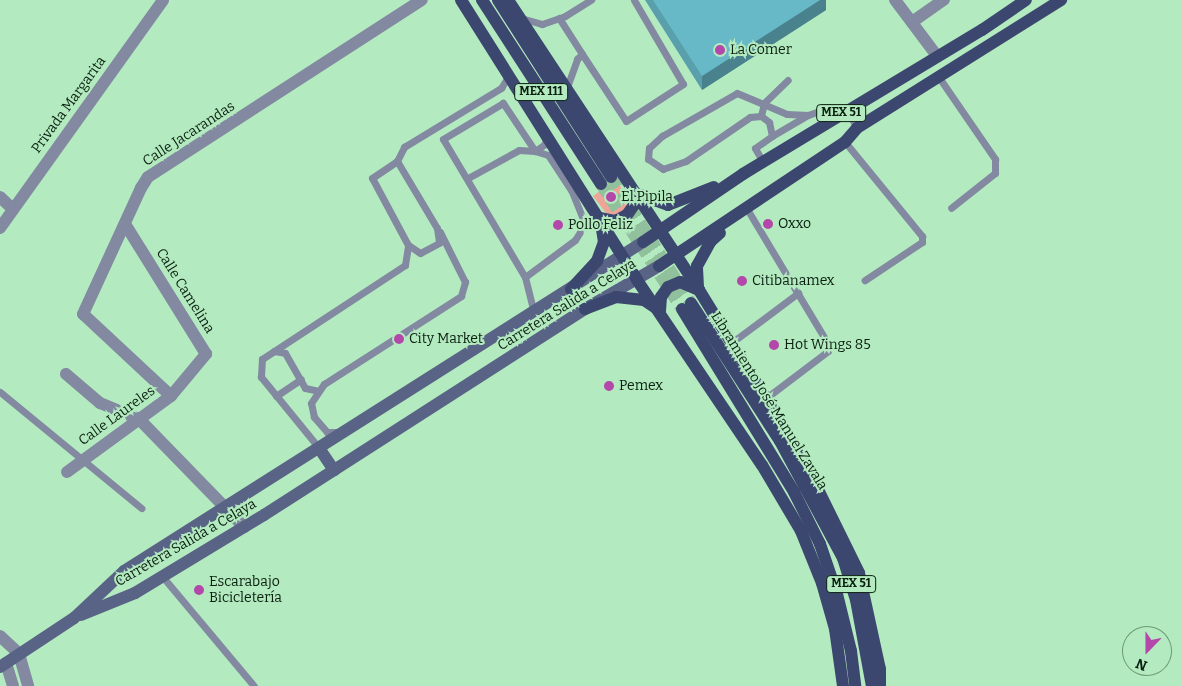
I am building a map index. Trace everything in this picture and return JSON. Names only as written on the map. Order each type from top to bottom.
[{"type":"main road","points":[[461,0],[601,218],[637,280],[660,310],[762,465],[801,532],[822,583],[832,620],[843,686]]},
{"type":"main road","name":"MEX 111","points":[[482,0],[606,180],[498,0]]},
{"type":"main road","points":[[508,0],[676,255],[766,398],[837,524],[859,573],[880,669],[880,686]]},
{"type":"main road","name":"MEX 51","points":[[660,231],[743,174],[1026,0]]},
{"type":"main road","name":"MEX 51","points":[[676,255],[845,142],[857,128],[1061,0]]},
{"type":"main road","points":[[635,193],[668,205],[743,174]]},
{"type":"main road","points":[[601,218],[615,221],[627,215],[634,205],[635,193]]},
{"type":"main road","points":[[698,290],[697,266],[711,241],[747,209]]},
{"type":"main road","points":[[571,289],[597,261],[604,242],[601,218]]},
{"type":"main road","name":"Carretera Salida a Celaya","points":[[74,618],[124,571],[227,509],[319,448],[660,231]]},
{"type":"main road","name":"Carretera Salida a Celaya","points":[[74,618],[135,594],[244,527],[586,309],[676,255]]},
{"type":"main road","points":[[660,310],[661,297],[668,287],[680,282],[698,290]]},
{"type":"main road","points":[[586,309],[616,297],[630,297],[644,300],[660,310]]},
{"type":"main road","name":"Libramiento José Manuel Zavala","points":[[855,686],[852,651],[837,594],[820,544],[789,484],[687,306],[780,441],[842,558],[856,600],[872,686]]},
{"type":"main road","points":[[319,448],[334,470]]},
{"type":"main road","name":"MEX 51","points":[[3,665],[74,618]]},
{"type":"street","name":"Privada Margarita","points":[[0,228],[163,0]]},
{"type":"street","name":"Calle Jacarandas","points":[[171,396],[83,314],[148,177],[422,0]]},
{"type":"street","points":[[895,0],[937,56]]},
{"type":"street","points":[[912,22],[944,0]]},
{"type":"street","points":[[0,197],[13,209]]},
{"type":"street","name":"Calle Camelina","points":[[125,224],[206,354],[171,396]]},
{"type":"street","points":[[66,374],[100,403],[139,419],[244,527]]},
{"type":"street","name":"Calle Laureles","points":[[67,472],[171,396]]},
{"type":"street","points":[[0,636],[19,654],[28,686]]},
{"type":"street","points":[[3,665],[13,686]]},
{"type":"lane","points":[[520,17],[542,24],[559,18],[591,0]]},
{"type":"lane","points":[[559,18],[626,121],[683,84],[634,0]]},
{"type":"lane","points":[[567,87],[577,59],[582,54]]},
{"type":"lane","points":[[437,228],[439,243],[420,253],[408,244],[372,178],[397,161],[404,147],[501,88],[508,75]]},
{"type":"lane","points":[[938,76],[995,160],[995,172],[951,208]]},
{"type":"lane","points":[[761,116],[764,103],[788,80]]},
{"type":"lane","points":[[772,136],[769,122],[761,116],[750,117],[686,161],[663,169],[648,159],[650,148],[662,136],[737,92],[787,114],[808,115]]},
{"type":"lane","points":[[534,312],[525,277],[468,178],[443,139],[503,103],[535,151]]},
{"type":"lane","points":[[763,162],[755,148],[808,115],[825,109],[847,110],[857,128]]},
{"type":"lane","points":[[535,151],[544,144],[546,135]]},
{"type":"lane","points":[[845,142],[922,236],[922,242],[865,280]]},
{"type":"lane","points":[[468,178],[519,150],[535,151],[548,155],[571,190],[585,224],[575,240],[525,277]]},
{"type":"lane","points":[[344,432],[327,432],[314,417],[311,403],[324,384],[461,296],[465,282],[461,269],[397,161]]},
{"type":"lane","points":[[747,209],[828,342],[828,351],[766,398]]},
{"type":"lane","points":[[319,448],[261,376],[262,359],[405,266],[408,244]]},
{"type":"lane","points":[[731,343],[798,293]]},
{"type":"lane","points":[[274,351],[284,352],[305,388],[319,391]]},
{"type":"lane","points":[[276,396],[301,380]]},
{"type":"lane","points":[[0,392],[141,508]]},
{"type":"lane","points":[[162,576],[254,686]]},
{"type":"shaded area","points":[[616,180],[629,198],[625,211],[615,215],[606,213],[593,196]]},
{"type":"building","name":"La Comer","points":[[653,0],[820,0],[702,76]]},
{"type":"tunnel","points":[[611,177],[691,303]]},
{"type":"tunnel","points":[[601,184],[682,309]]},
{"type":"place","name":"La Comer","points":[[720,50]]},
{"type":"place","name":"El Pipila","points":[[611,197]]},
{"type":"place","name":"Oxxo","points":[[768,224]]},
{"type":"place","name":"Pollo Feliz","points":[[558,225]]},
{"type":"place","name":"Citibanamex","points":[[742,281]]},
{"type":"place","name":"City Market","points":[[399,339]]},
{"type":"place","name":"Hot Wings 85","points":[[774,345]]},
{"type":"place","name":"Pemex","points":[[609,386]]},
{"type":"place","name":"Escarabajo Bicicletería","points":[[199,590]]}]
